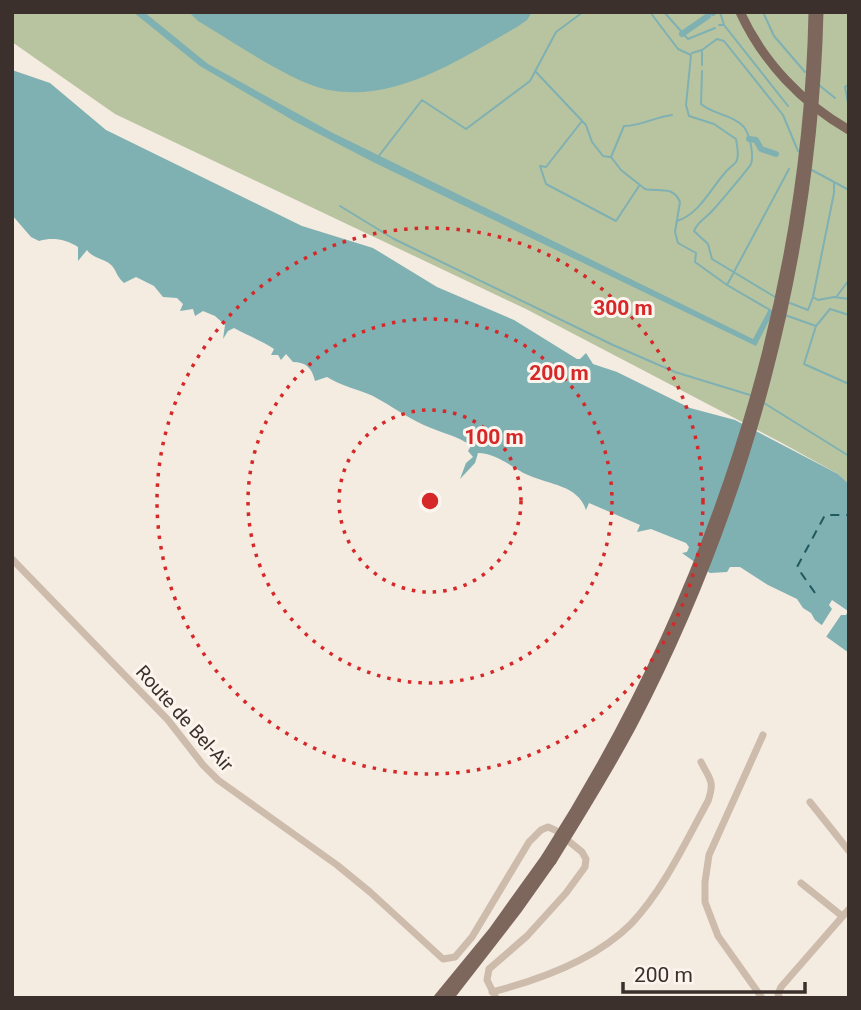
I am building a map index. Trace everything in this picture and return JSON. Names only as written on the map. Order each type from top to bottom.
[{"type":"main road","points":[[740,12],[761,49],[785,79],[805,99],[849,130]]},
{"type":"main road","points":[[438,998],[549,859],[610,751],[659,654],[706,544],[741,441],[775,315],[796,208],[807,114],[813,12]]},
{"type":"main road","points":[[449,998],[496,938],[549,859],[632,725],[667,654],[714,542],[745,452],[777,337],[799,231],[814,113],[819,12]]},
{"type":"street","name":"Route de Bel-Air","points":[[12,559],[168,720],[218,780],[337,865],[439,956],[448,959],[455,957],[472,937],[529,842],[541,830],[548,827],[555,830],[582,852],[586,859],[585,867],[566,893],[527,936],[489,969],[487,980],[494,995]]},
{"type":"street","points":[[762,998],[718,936],[705,902],[705,882],[709,855],[763,735]]},
{"type":"street","points":[[494,995],[573,964],[624,931],[633,922],[666,877],[708,801],[712,779],[701,762]]},
{"type":"street","points":[[810,802],[849,851]]},
{"type":"street","points":[[802,883],[842,916]]},
{"type":"street","points":[[779,996],[849,909]]},
{"type":"green space","points":[[12,12],[849,12],[849,484],[838,474],[782,443],[526,309],[115,114],[12,42]]},
{"type":"water","points":[[133,12],[144,12],[208,64],[331,132],[753,339],[769,309],[774,311],[756,346],[375,163],[294,121],[200,66]]},
{"type":"water","points":[[189,12],[532,12],[527,20],[517,27],[425,76],[376,91],[350,92],[324,89],[294,77],[198,21]]},
{"type":"water","points":[[12,70],[50,83],[106,130],[302,226],[373,248],[437,287],[514,320],[577,359],[586,353],[593,364],[617,372],[690,408],[735,420],[838,474],[849,484],[849,653],[824,635],[827,629],[803,608],[797,599],[740,567],[730,567],[727,572],[710,573],[682,553],[687,552],[689,547],[686,543],[651,529],[637,532],[640,525],[589,503],[586,510],[577,495],[528,475],[492,455],[478,453],[475,463],[460,479],[466,463],[473,457],[468,451],[471,446],[461,440],[423,425],[373,396],[327,377],[315,381],[310,369],[302,363],[293,362],[286,354],[281,360],[278,355],[271,355],[274,349],[234,328],[228,331],[223,339],[225,325],[215,316],[203,311],[195,316],[193,309],[180,311],[183,304],[177,298],[163,297],[154,286],[136,277],[124,283],[110,264],[87,250],[78,261],[78,247],[73,244],[54,239],[39,241],[31,237],[12,215]]},
{"type":"pier","points":[[832,600],[848,611],[846,615],[841,615],[824,640],[821,636],[823,630],[820,628],[832,609],[829,605]]},
{"type":"waterway","points":[[378,157],[422,100],[466,129],[530,81],[556,32],[583,12]]},
{"type":"waterway","points":[[650,12],[678,49],[691,55],[686,105],[689,116],[714,124],[736,139],[736,162],[698,207],[677,221]]},
{"type":"waterway","points":[[664,12],[688,39],[715,28]]},
{"type":"waterway","points":[[719,25],[724,25],[720,12]]},
{"type":"waterway","points":[[763,12],[774,36],[805,72]]},
{"type":"waterway","points":[[682,34],[708,16]]},
{"type":"waterway","points":[[724,25],[788,106]]},
{"type":"waterway","points":[[692,53],[702,50],[717,39],[724,41],[783,115],[798,151]]},
{"type":"waterway","points":[[702,52],[702,65]]},
{"type":"waterway","points":[[535,71],[586,125],[592,142],[603,156],[610,157]]},
{"type":"waterway","points":[[702,71],[701,104],[734,119],[744,127],[750,140],[752,160],[694,231],[708,244],[712,259],[775,297]]},
{"type":"waterway","points":[[849,84],[845,87],[849,108]]},
{"type":"waterway","points":[[819,85],[835,98]]},
{"type":"waterway","points":[[672,115],[624,126],[611,157],[621,170],[645,189],[674,193],[680,202],[675,232],[678,243],[696,253],[695,262],[727,285]]},
{"type":"waterway","points":[[582,121],[546,167],[540,166],[546,184],[616,221],[639,186]]},
{"type":"waterway","points":[[749,139],[756,140],[761,149],[776,154]]},
{"type":"waterway","points":[[770,310],[727,285],[789,169]]},
{"type":"waterway","points":[[810,169],[834,182]]},
{"type":"waterway","points":[[849,190],[834,182],[813,297],[818,300],[834,297],[849,299]]},
{"type":"waterway","points":[[340,206],[394,239],[613,345],[675,372],[750,395]]},
{"type":"waterway","points":[[837,296],[849,280]]},
{"type":"waterway","points":[[790,303],[808,310],[813,297]]},
{"type":"waterway","points":[[849,315],[830,309],[816,326],[804,364],[849,384]]},
{"type":"waterway","points":[[785,315],[816,326]]},
{"type":"waterway","points":[[764,403],[849,456]]},
{"type":"ferry route","points":[[815,593],[797,567],[825,515],[849,515]]}]
